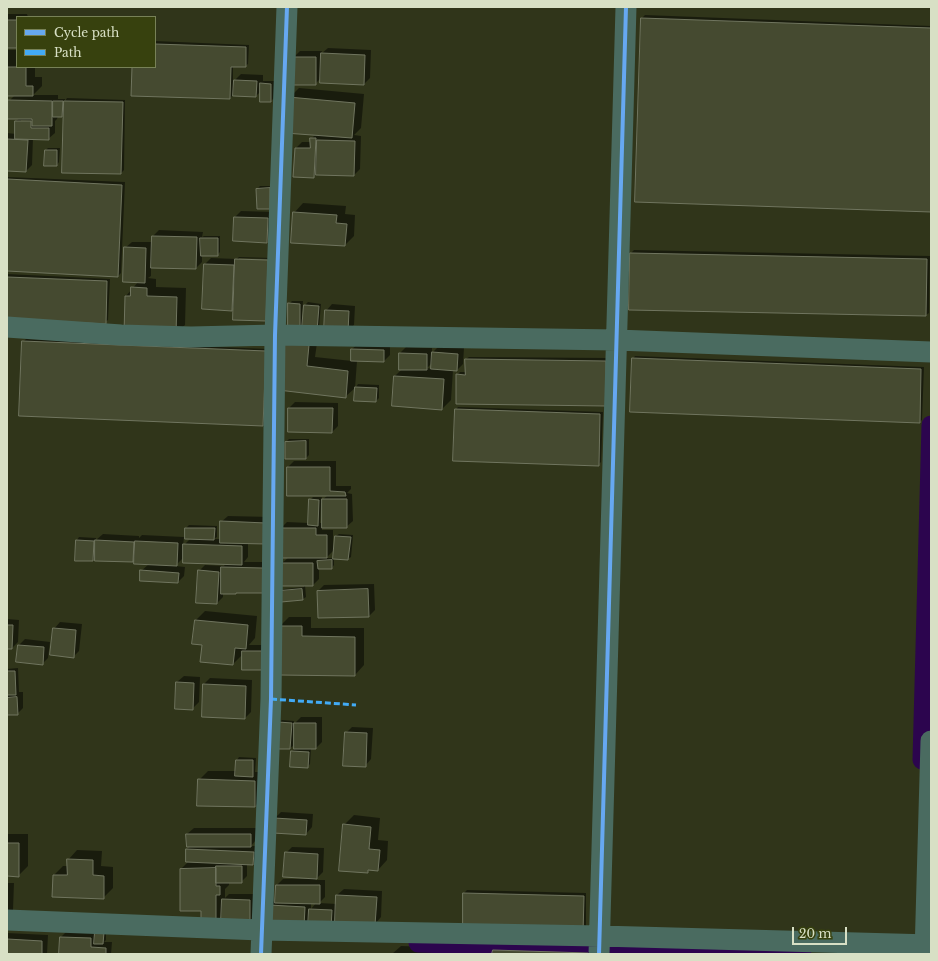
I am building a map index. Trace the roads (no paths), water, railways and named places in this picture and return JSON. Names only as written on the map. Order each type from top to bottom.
[{"type":"street","points":[[261,954],[271,700],[275,335],[287,7]]},
{"type":"street","points":[[599,945],[626,7]]},
{"type":"street","points":[[7,327],[121,336],[191,337],[275,335],[617,340],[931,352]]},
{"type":"street","points":[[7,920],[599,945],[927,948],[931,742]]},
{"type":"waterway","points":[[922,760],[931,425]]},
{"type":"waterway","points":[[418,943],[586,948]]},
{"type":"waterway","points":[[605,948],[802,954]]}]
